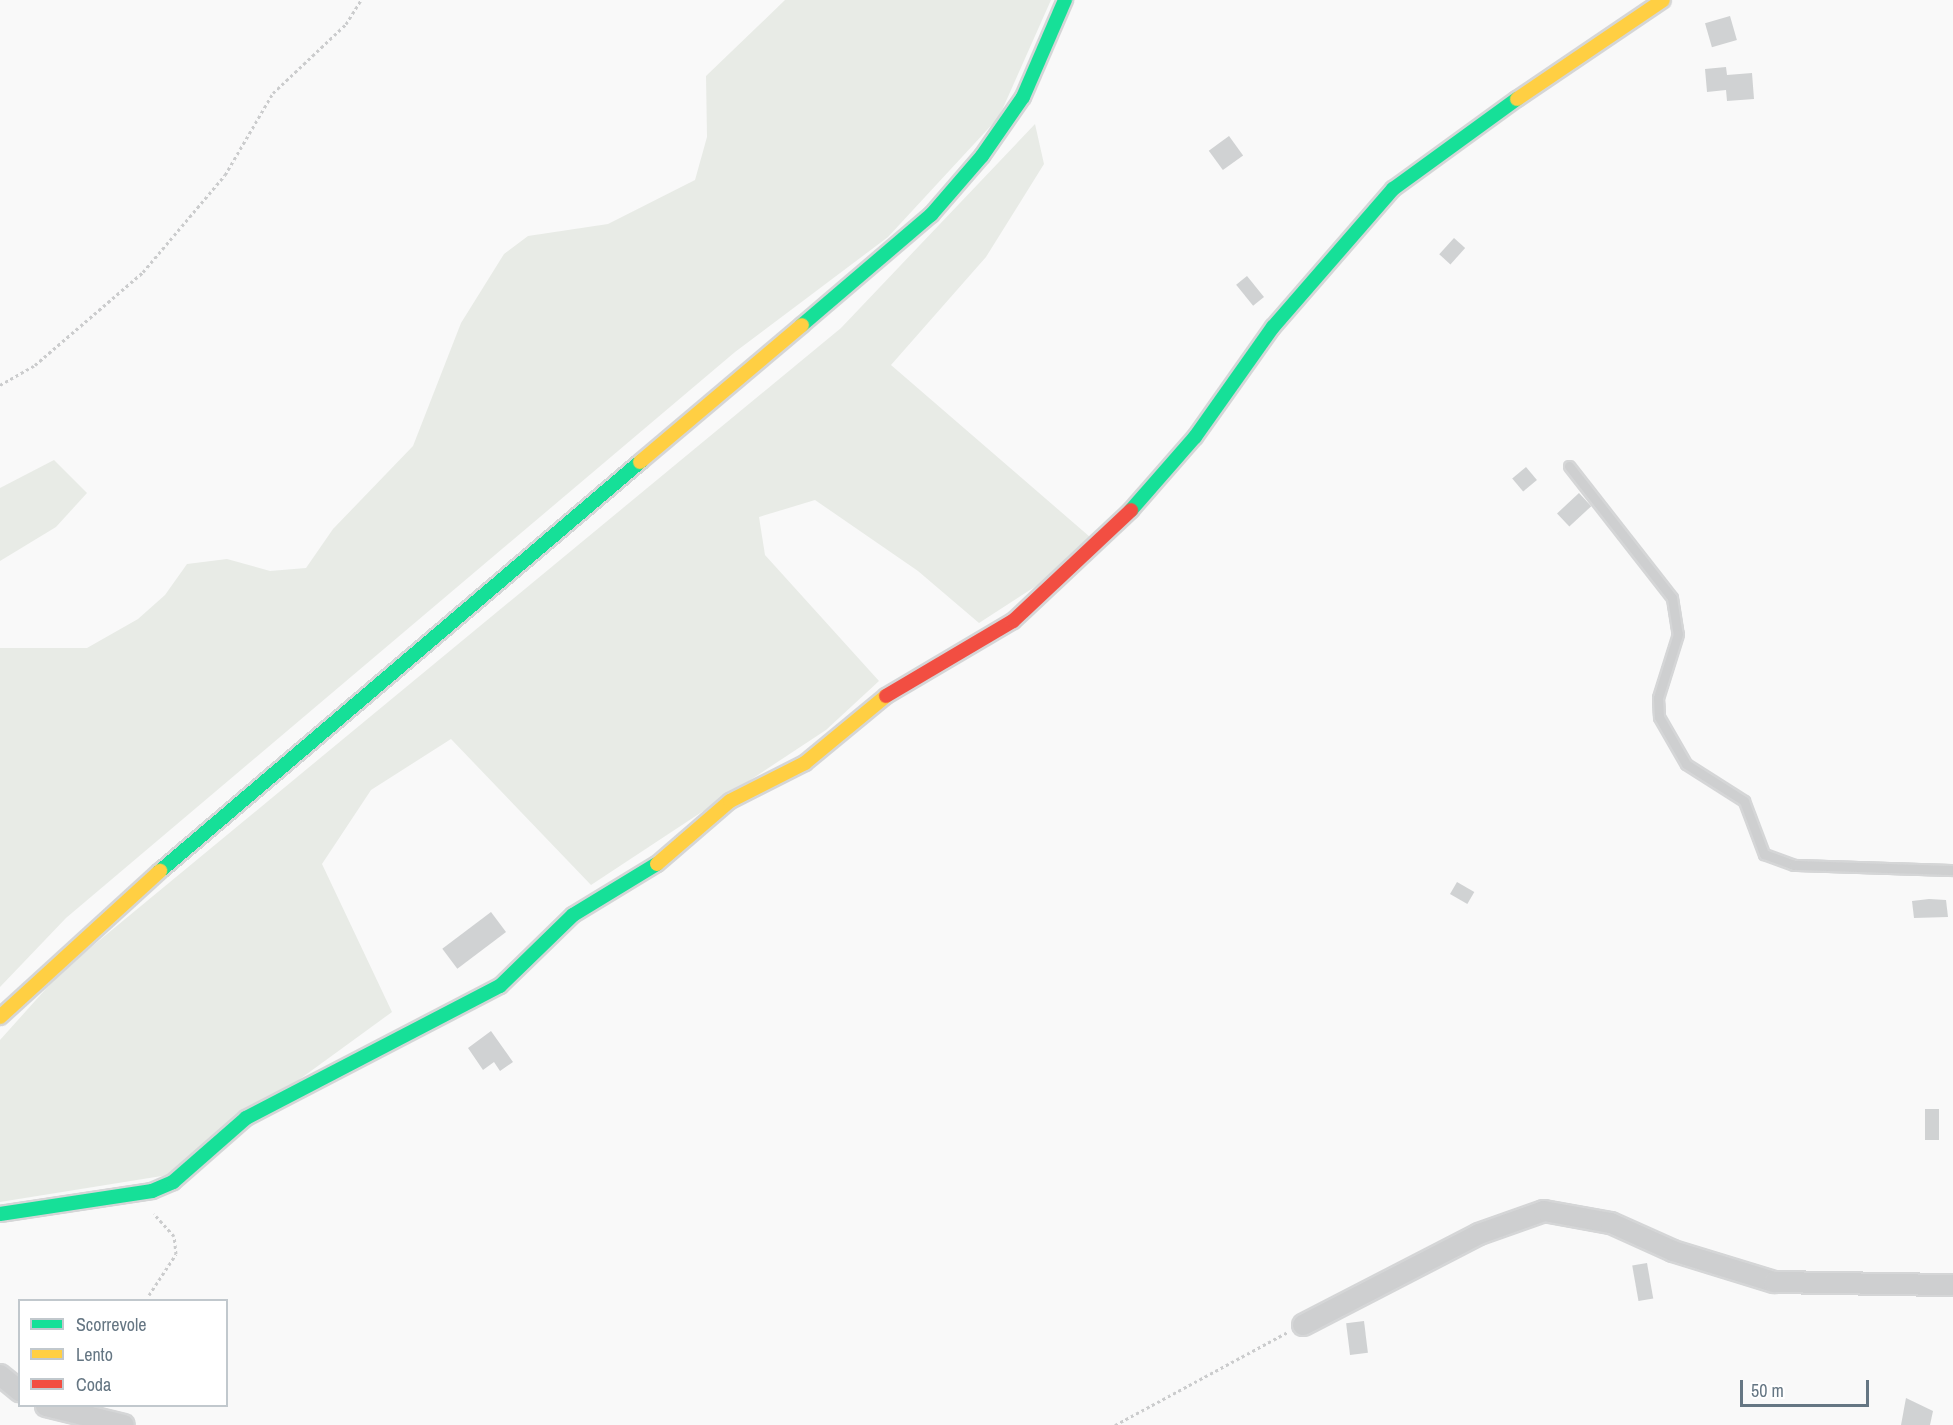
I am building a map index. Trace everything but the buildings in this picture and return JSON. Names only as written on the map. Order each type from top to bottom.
[{"type":"street","points":[[0,1017],[88,932],[932,215],[978,162],[1023,97],[1065,0]]},
{"type":"street","points":[[0,1214],[137,1194],[173,1182],[246,1118],[500,986],[573,915],[652,868],[730,801],[815,756],[890,693],[1033,606],[1104,541],[1195,437],[1265,336],[1393,189],[1429,159],[1663,0]]},
{"type":"street","points":[[1303,1325],[1479,1234],[1544,1211],[1623,1227],[1673,1251],[1774,1282],[1953,1285]]},
{"type":"street","points":[[0,1375],[18,1389]]},
{"type":"street","points":[[50,1407],[124,1425]]},
{"type":"lane","points":[[1569,466],[1672,598],[1678,634],[1658,698],[1659,717],[1691,768],[1744,801],[1764,854],[1794,865],[1953,870]]},
{"type":"path","points":[[0,385],[35,364],[143,272],[225,175],[273,93],[346,24],[361,0]]},
{"type":"path","points":[[137,1194],[174,1236],[176,1254],[150,1295]]},
{"type":"path","points":[[1115,1425],[1303,1325]]},
{"type":"shaded area","points":[[785,0],[1051,0],[999,117],[888,237],[735,352],[66,918],[0,987],[0,648],[87,648],[138,619],[165,595],[187,564],[227,559],[270,571],[306,568],[333,529],[413,446],[461,323],[504,254],[528,236],[608,224],[695,180],[707,137],[706,76]]},
{"type":"shaded area","points":[[1035,124],[1044,164],[986,257],[891,365],[1090,537],[1064,568],[979,623],[918,571],[815,500],[759,517],[765,555],[879,681],[826,730],[591,885],[451,739],[371,790],[322,864],[392,1012],[168,1175],[0,1202],[0,1040],[61,972],[841,328]]},
{"type":"shaded area","points":[[54,460],[87,493],[56,527],[0,561],[0,488]]},
{"type":"traffic: fast","points":[[802,325],[931,215],[982,156],[1023,97],[1065,0]]},
{"type":"traffic: fast","points":[[1131,510],[1195,437],[1273,327],[1393,189],[1517,99]]},
{"type":"traffic: fast","points":[[160,871],[640,462]]},
{"type":"traffic: fast","points":[[0,1214],[152,1191],[173,1182],[246,1118],[500,986],[573,915],[657,864]]},
{"type":"traffic: slow","points":[[1517,99],[1663,0]]},
{"type":"traffic: slow","points":[[640,462],[802,325]]},
{"type":"traffic: slow","points":[[657,864],[730,801],[805,763],[886,696]]},
{"type":"traffic: slow","points":[[0,1017],[160,871]]},
{"type":"traffic: jam","points":[[886,696],[1013,621],[1131,510]]}]
